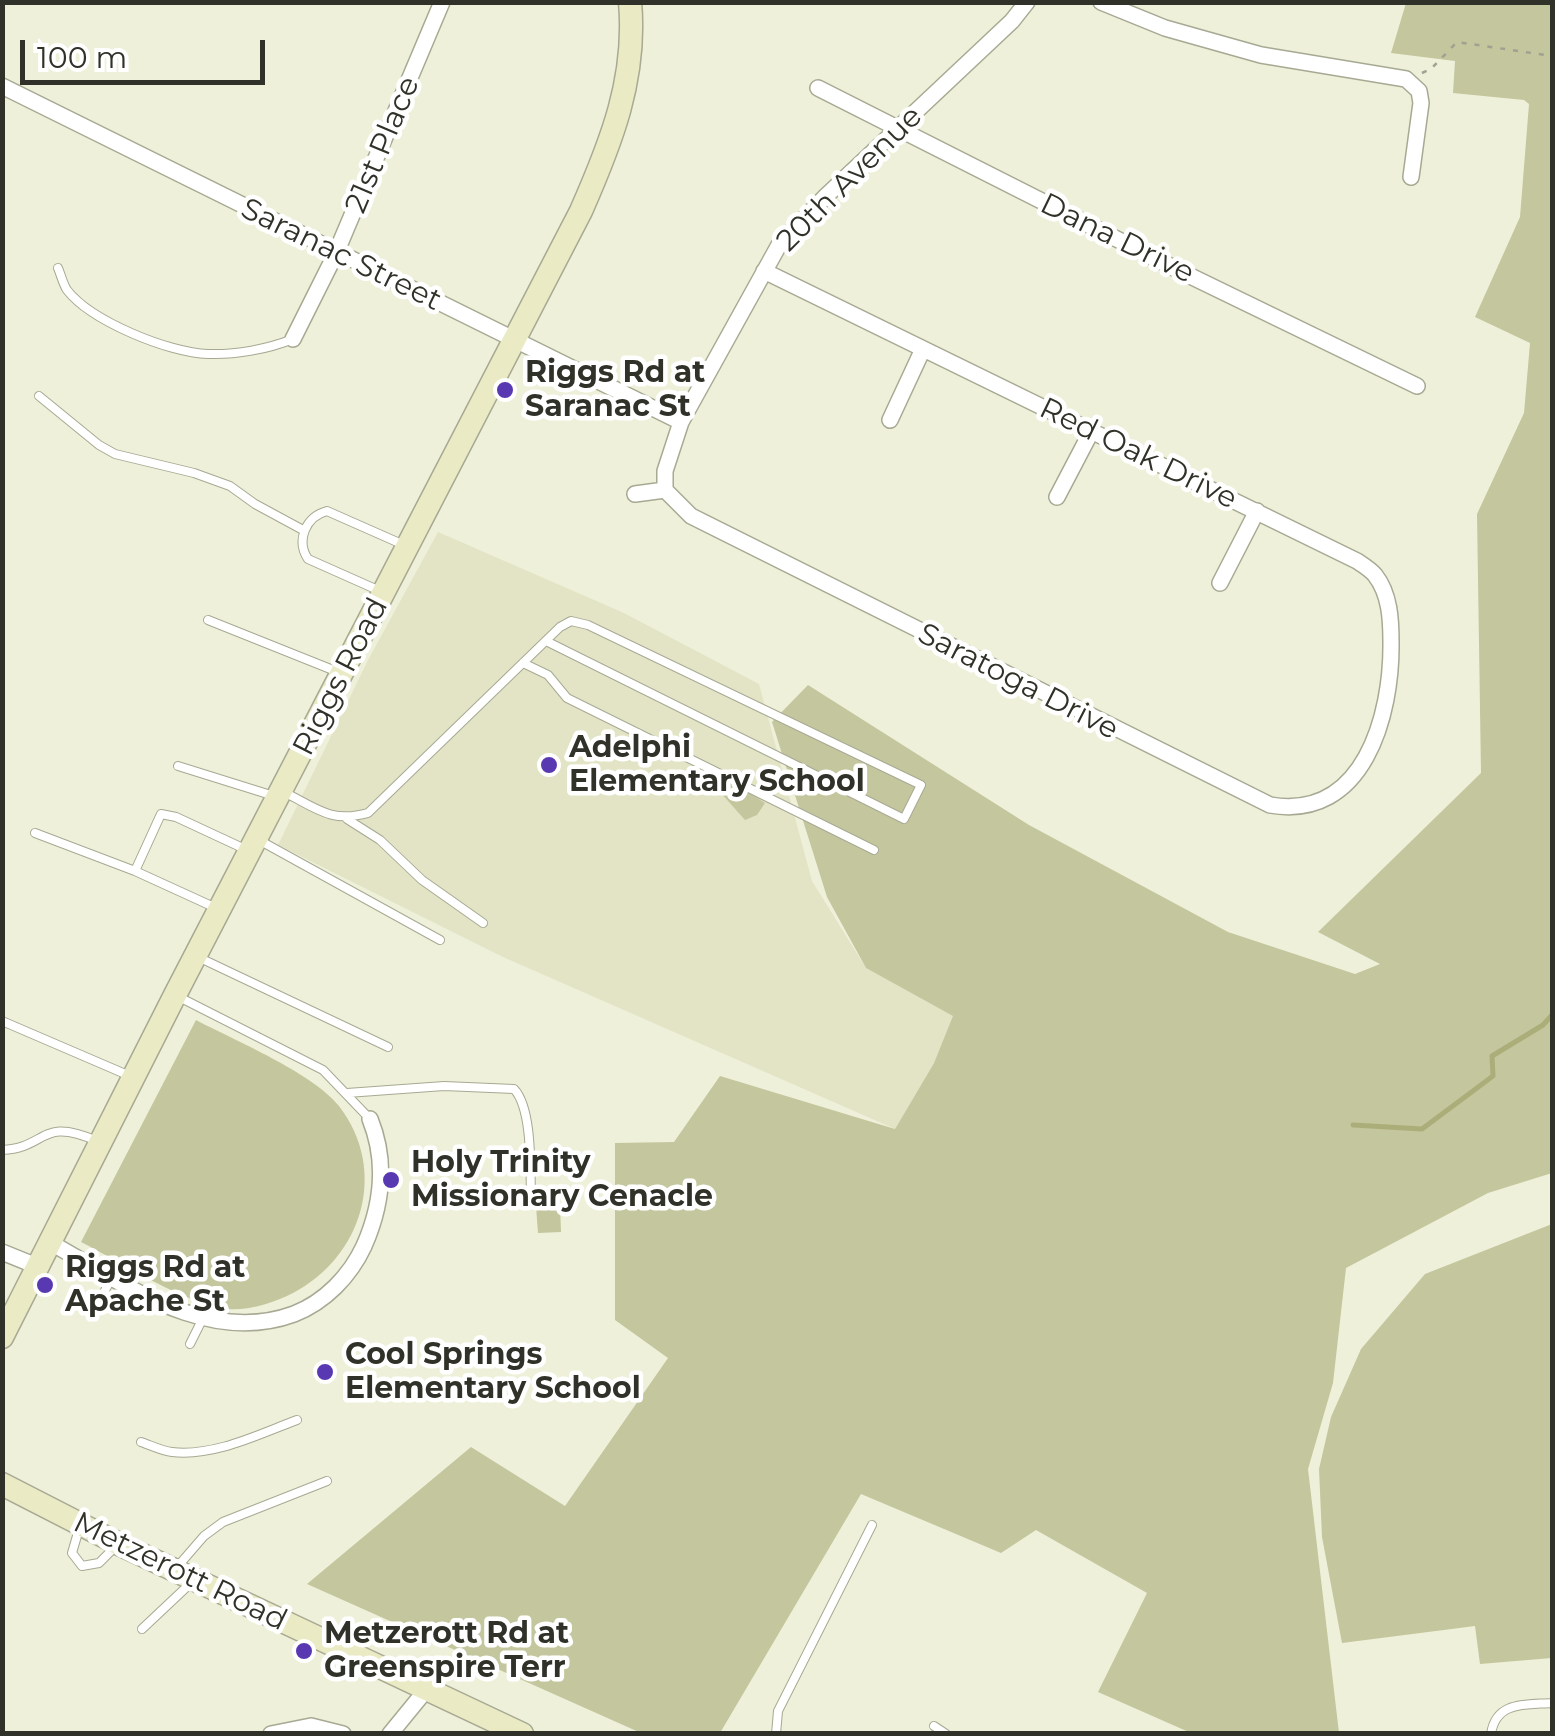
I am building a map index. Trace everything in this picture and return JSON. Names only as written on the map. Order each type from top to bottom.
[{"type":"main road","name":"Riggs Road","points":[[2,1337],[581,211],[622,108],[632,48],[630,2]]},
{"type":"main road","name":"Metzerott Road","points":[[2,1484],[119,1544],[518,1733]]},
{"type":"street","name":"21st Place","points":[[294,339],[336,253],[442,2]]},
{"type":"street","name":"20th Avenue","points":[[665,490],[665,471],[680,422],[791,230],[1028,2]]},
{"type":"street","points":[[1101,2],[1165,28],[1262,56],[1406,79],[1419,91],[1420,103],[1411,177]]},
{"type":"street","name":"Saranac Street","points":[[2,86],[680,422]]},
{"type":"street","name":"Dana Drive","points":[[818,88],[1418,386]]},
{"type":"street","name":"Red Oak Drive","points":[[764,271],[1374,572],[1388,605],[1391,624],[1390,686],[1383,721]]},
{"type":"street","points":[[890,420],[923,349]]},
{"type":"street","points":[[1057,497],[1091,432]]},
{"type":"street","points":[[635,494],[665,490]]},
{"type":"street","name":"Saratoga Drive","points":[[665,490],[690,516],[1270,805],[1302,805],[1338,789],[1368,756],[1383,721]]},
{"type":"street","points":[[1220,583],[1257,511]]},
{"type":"street","points":[[51,1243],[158,1300],[203,1318],[232,1324],[272,1321],[318,1302],[346,1276],[363,1248],[378,1205],[378,1142],[370,1119]]},
{"type":"street","points":[[2,1252],[39,1267]]},
{"type":"street","points":[[390,1734],[426,1690]]},
{"type":"street","points":[[271,1734],[311,1726],[342,1734]]},
{"type":"lane","points":[[58,268],[66,288],[88,309],[176,350],[208,354],[244,352],[294,339]]},
{"type":"lane","points":[[38,396],[115,454],[230,486],[304,530]]},
{"type":"lane","points":[[384,593],[308,560],[302,549],[304,530],[316,514],[327,511],[408,547]]},
{"type":"lane","points":[[208,620],[342,674]]},
{"type":"lane","points":[[347,819],[368,812],[560,626],[571,621],[588,625],[921,785],[904,819],[546,641]]},
{"type":"lane","points":[[523,663],[548,675],[567,698],[874,850]]},
{"type":"lane","points":[[178,766],[280,794],[347,819],[380,840],[422,880],[483,922]]},
{"type":"lane","points":[[134,871],[161,814],[176,816],[254,845],[440,940]]},
{"type":"lane","points":[[35,833],[134,871],[219,910]]},
{"type":"lane","points":[[196,956],[388,1047]]},
{"type":"lane","points":[[175,995],[299,1056],[335,1079],[370,1119]]},
{"type":"lane","points":[[2,1021],[134,1078]]},
{"type":"lane","points":[[347,1093],[444,1086],[514,1089],[521,1096],[528,1136],[532,1199]]},
{"type":"lane","points":[[2,1150],[25,1145],[46,1132],[62,1130],[101,1143]]},
{"type":"lane","points":[[100,1300],[112,1277]]},
{"type":"lane","points":[[190,1344],[203,1318]]},
{"type":"lane","points":[[141,1442],[170,1452],[200,1451],[297,1420]]},
{"type":"lane","points":[[142,1629],[171,1605],[204,1536],[222,1522],[327,1481]]},
{"type":"lane","points":[[81,1525],[72,1553],[82,1566],[99,1563],[119,1544]]},
{"type":"lane","points":[[776,1734],[778,1711],[872,1525]]},
{"type":"lane","points":[[1490,1734],[1498,1713],[1509,1706],[1552,1703]]},
{"type":"lane","points":[[934,1726],[946,1734]]},
{"type":"path","points":[[1406,79],[1431,69],[1457,42],[1552,56]]},
{"type":"shaded area","points":[[1406,3],[1552,3],[1552,1173],[1488,1193],[1346,1268],[1333,1383],[1308,1469],[1339,1733],[1191,1733],[1098,1692],[1147,1593],[1036,1530],[1001,1553],[861,1494],[720,1733],[641,1733],[307,1584],[471,1447],[565,1506],[668,1358],[615,1320],[615,1143],[674,1142],[720,1076],[895,1129],[934,1063],[953,1016],[866,968],[827,897],[772,722],[808,685],[1029,825],[1228,932],[1355,974],[1380,964],[1318,932],[1481,773],[1477,514],[1524,413],[1530,343],[1475,317],[1520,217],[1529,104],[1524,100],[1453,93],[1455,61],[1391,53]]},
{"type":"shaded area","name":"Adelphi Elementary School","points":[[438,532],[624,613],[759,684],[812,881],[866,968],[954,1016],[934,1063],[895,1129],[503,957],[278,845],[368,660]]},
{"type":"shaded area","points":[[728,779],[765,803],[757,815],[745,820],[720,792]]},
{"type":"shaded area","points":[[196,1020],[292,1070],[327,1094],[354,1131],[363,1158],[361,1210],[336,1258],[293,1293],[252,1307],[210,1306],[81,1242]]},
{"type":"shaded area","points":[[560,1205],[561,1232],[538,1233],[536,1206]]},
{"type":"shaded area","points":[[1552,1224],[1552,1658],[1480,1664],[1475,1626],[1342,1643],[1322,1537],[1319,1469],[1331,1417],[1361,1349],[1425,1274]]},
{"type":"waterway","points":[[1353,1125],[1422,1129],[1493,1076],[1492,1056],[1543,1025],[1552,1015]]},
{"type":"place","name":"Riggs Rd at Saranac St","points":[[505,390]]},
{"type":"place","name":"Adelphi Elementary School","points":[[549,765]]},
{"type":"place","name":"Holy Trinity Missionary Cenacle","points":[[391,1180]]},
{"type":"place","name":"Riggs Rd at Apache St","points":[[45,1285]]},
{"type":"place","name":"Cool Springs Elementary School","points":[[325,1372]]},
{"type":"place","name":"Metzerott Rd at Greenspire Terr","points":[[304,1651]]}]
